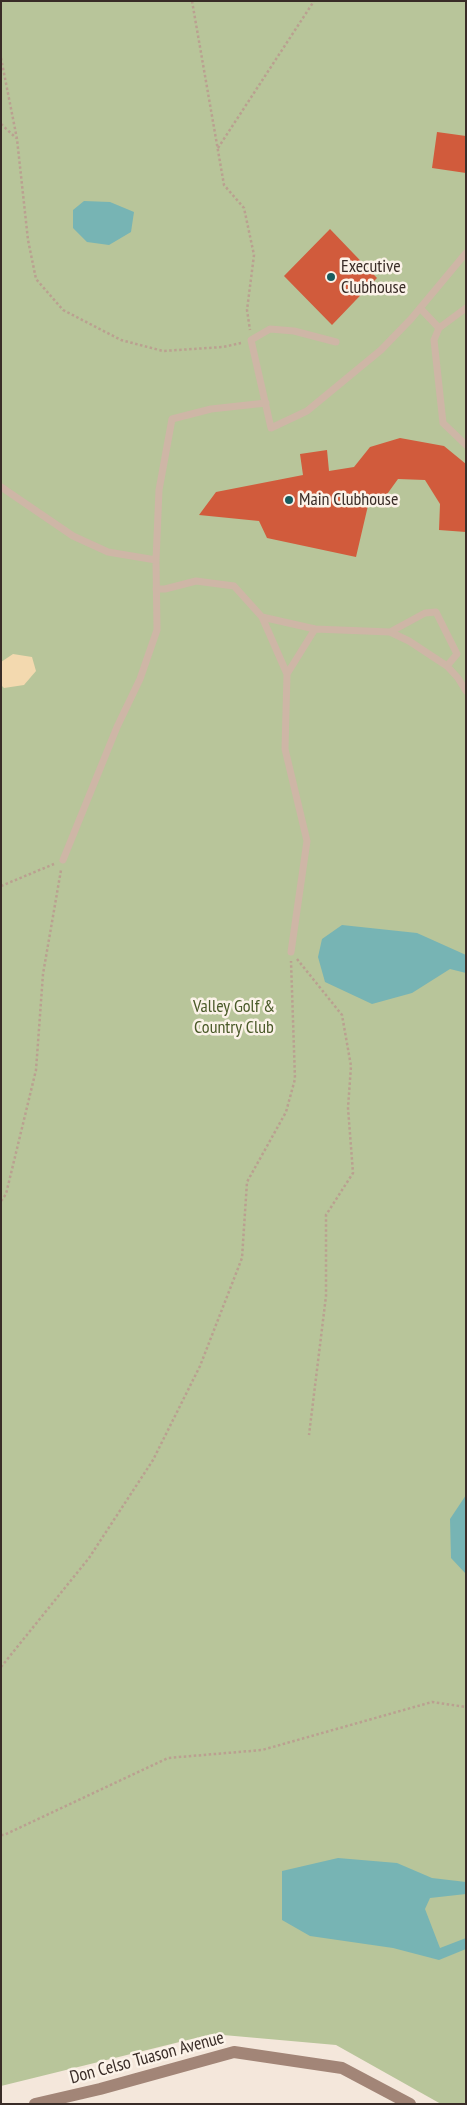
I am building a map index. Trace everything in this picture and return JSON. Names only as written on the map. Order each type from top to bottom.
[{"type":"street","name":"Don Celso Tuason Avenue","points":[[35,2104],[100,2089],[234,2052],[342,2068],[410,2104]]},
{"type":"lane","points":[[336,342],[294,330],[270,329],[251,340],[271,428],[307,411],[381,350],[420,308],[466,253]]},
{"type":"lane","points":[[420,308],[439,328]]},
{"type":"lane","points":[[466,308],[439,328],[434,340],[443,423],[466,445]]},
{"type":"lane","points":[[62,860],[117,727],[140,679],[157,630],[156,560],[159,490],[172,419],[211,409],[266,403]]},
{"type":"lane","points":[[1,487],[73,536],[108,552],[156,560]]},
{"type":"lane","points":[[156,589],[165,589],[196,582],[234,586],[262,618],[287,674],[285,749],[307,841],[291,952]]},
{"type":"lane","points":[[390,632],[425,613],[436,612],[457,654],[447,666]]},
{"type":"lane","points":[[262,618],[315,630],[390,632],[447,666],[466,691]]},
{"type":"lane","points":[[287,674],[315,630]]},
{"type":"path","points":[[1,58],[17,139],[28,240],[36,279],[63,310],[121,340],[163,351],[223,347],[251,340],[247,310],[254,255],[244,208],[224,185],[192,1]]},
{"type":"path","points":[[217,149],[314,1]]},
{"type":"path","points":[[1,124],[17,139]]},
{"type":"path","points":[[1,886],[62,860]]},
{"type":"path","points":[[1,1201],[6,1194],[36,1070],[43,974],[62,860]]},
{"type":"path","points":[[291,952],[342,1015],[351,1066],[348,1108],[353,1173],[326,1215],[326,1296],[309,1435]]},
{"type":"path","points":[[1,1667],[89,1558],[153,1460],[200,1366],[242,1258],[247,1182],[286,1112],[295,1080],[291,952]]},
{"type":"path","points":[[1,1835],[168,1758],[262,1750],[432,1702],[466,1707]]},
{"type":"green space","name":"Valley Golf & Country Club","points":[[1,1],[466,1],[466,2104],[441,2104],[336,2045],[212,2034],[1,2086]]},
{"type":"sand","points":[[13,654],[32,657],[36,671],[24,685],[4,688],[1,685],[1,662]]},
{"type":"water","points":[[84,201],[110,202],[134,212],[131,232],[109,245],[87,242],[73,228],[73,210]]},
{"type":"water","points":[[342,925],[417,933],[466,955],[466,973],[450,969],[412,993],[372,1004],[325,982],[318,957],[322,939]]},
{"type":"water","points":[[466,1495],[466,1574],[451,1558],[450,1519]]},
{"type":"water","points":[[338,1858],[397,1863],[432,1878],[466,1882],[466,1894],[430,1898],[425,1909],[440,1948],[466,1938],[466,1949],[439,1960],[393,1948],[310,1936],[282,1920],[282,1871]]},
{"type":"building","points":[[437,132],[466,136],[466,173],[432,168]]},
{"type":"building","name":"Executive Clubhouse","points":[[330,229],[377,278],[332,325],[284,276]]},
{"type":"building","name":"Main Clubhouse","points":[[400,438],[444,446],[466,464],[466,532],[439,530],[440,504],[425,480],[398,479],[385,497],[370,497],[356,557],[267,538],[259,521],[199,515],[216,492],[303,475],[300,454],[327,450],[329,471],[354,467],[370,447]]},
{"type":"place","name":"Executive Clubhouse","points":[[331,277]]},
{"type":"place","name":"Main Clubhouse","points":[[289,500]]}]
